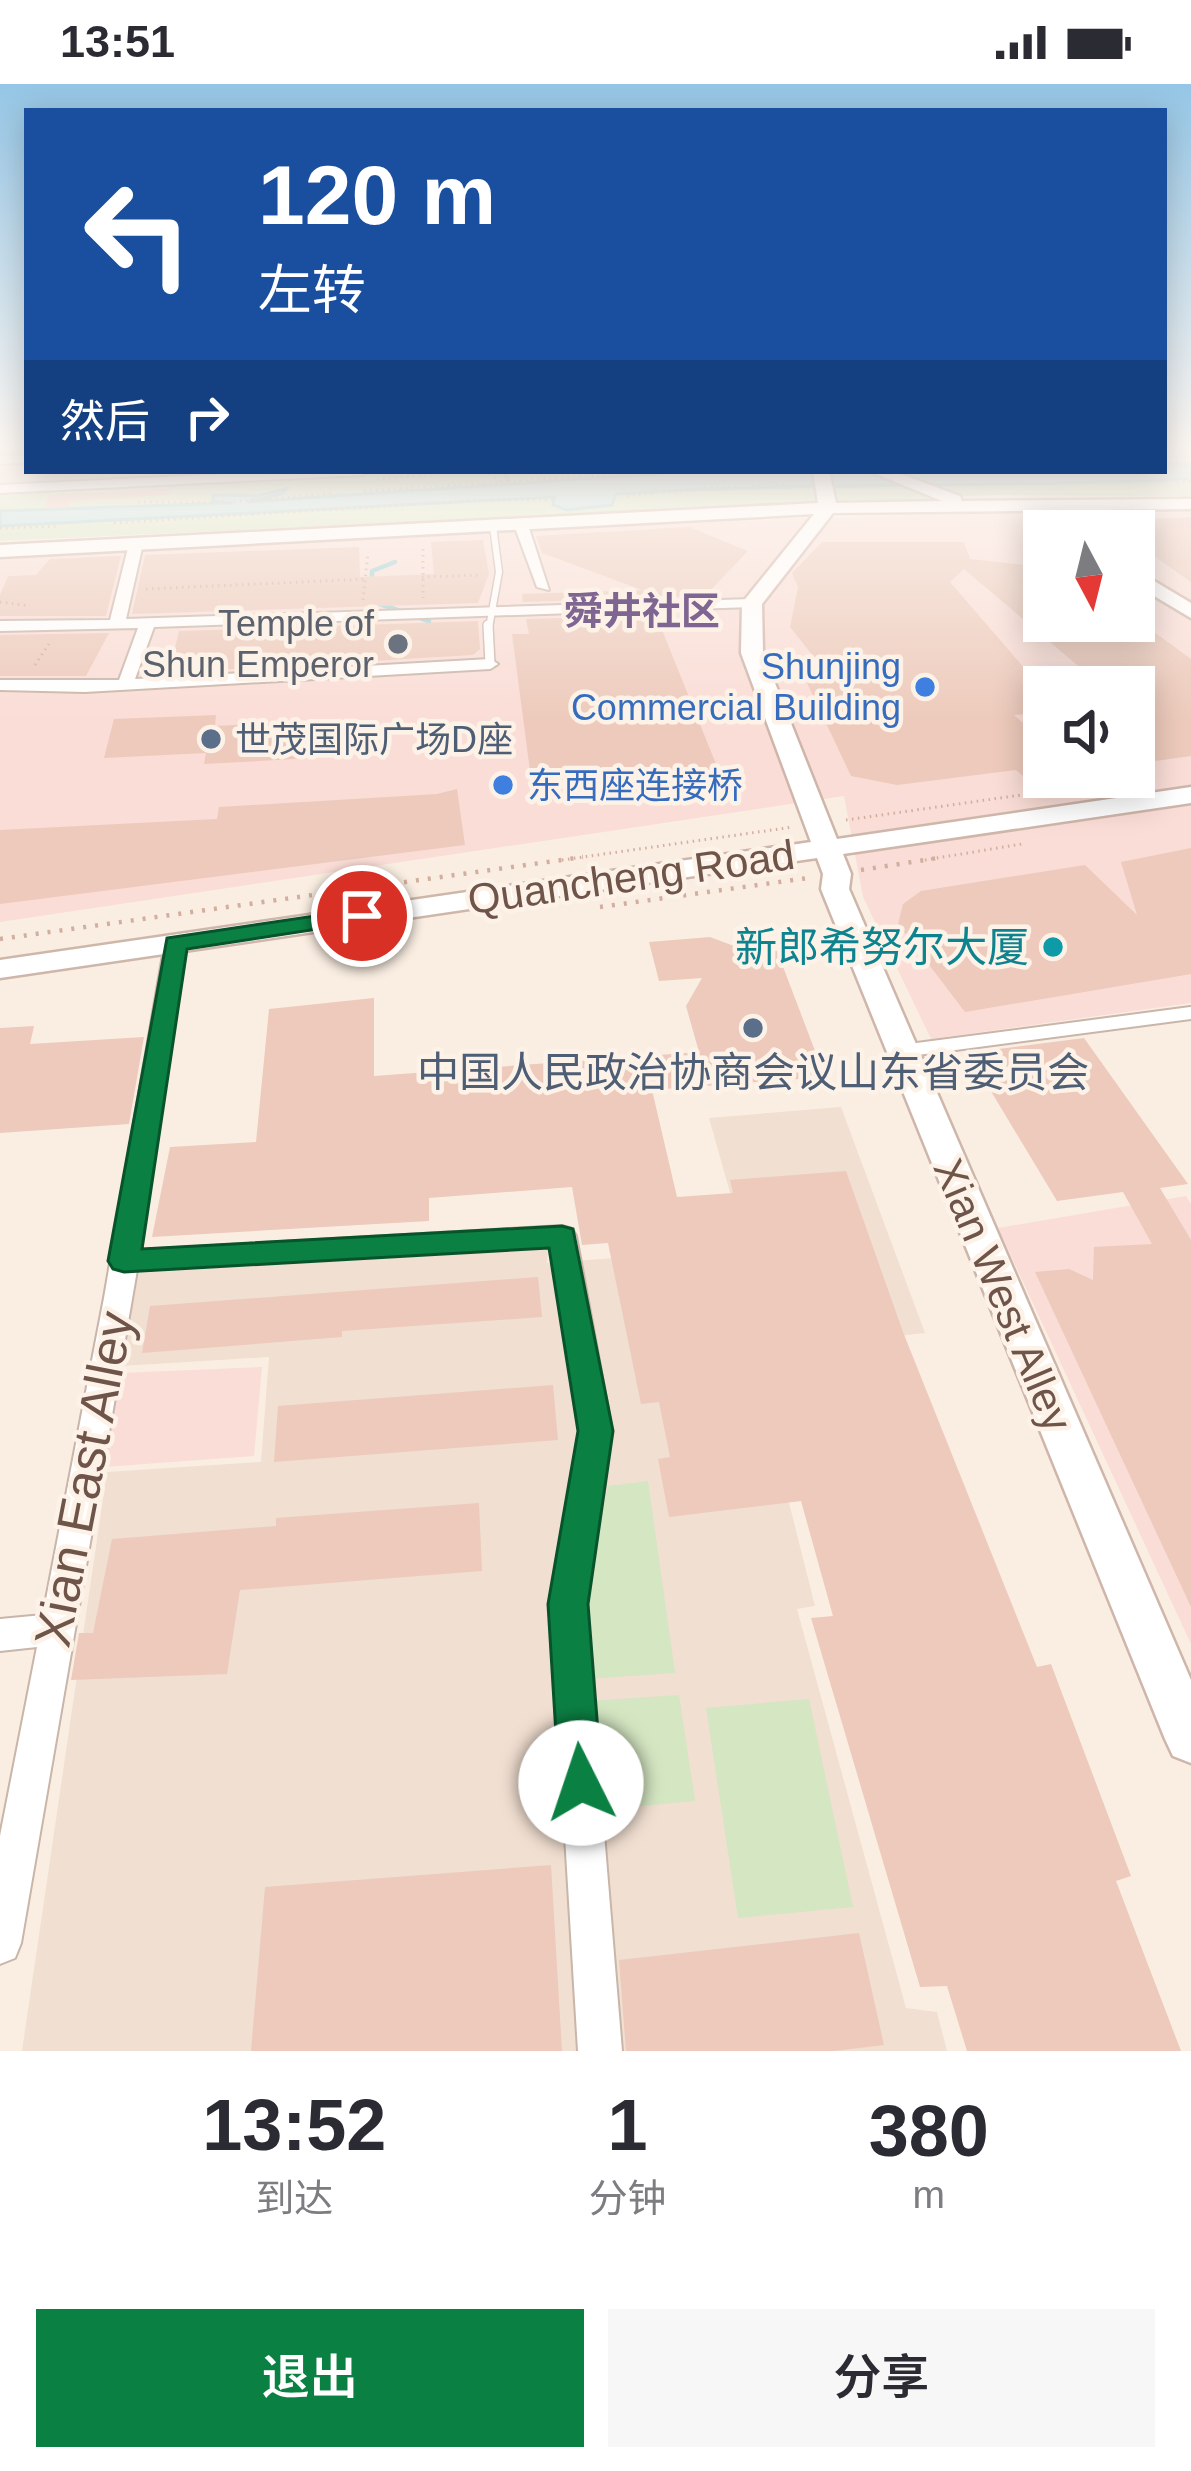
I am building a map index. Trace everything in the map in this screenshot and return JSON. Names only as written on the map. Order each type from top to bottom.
[{"type":"main road","points":[[0,551],[219,540]]},
{"type":"main road","points":[[752,603],[799,540]]},
{"type":"main road","points":[[1155,589],[1191,612]]},
{"type":"main road","name":"Xian West Alley","points":[[752,603],[752,652],[837,874],[835,889],[1191,1739]]},
{"type":"main road","name":"Quancheng Road","points":[[0,969],[823,836],[1191,795]]},
{"type":"street","points":[[526,540],[544,587]]},
{"type":"street","points":[[117,624],[136,544]]},
{"type":"street","points":[[0,626],[752,603]]},
{"type":"street","points":[[124,685],[147,625]]},
{"type":"street","points":[[0,685],[124,685],[490,664]]},
{"type":"street","name":"Xian East Alley","points":[[0,1943],[124,1261],[176,943]]},
{"type":"street","points":[[124,1261],[562,1237],[596,1431],[568,1604],[600,2051]]},
{"type":"street","points":[[0,1635],[54,1629]]},
{"type":"lane","points":[[490,664],[488,614],[499,574],[495,540]]},
{"type":"lane","points":[[901,1051],[1191,1013]]},
{"type":"path","points":[[123,590],[368,579],[368,540]]},
{"type":"path","points":[[423,615],[424,540]]},
{"type":"path","points":[[422,577],[499,574]]},
{"type":"path","points":[[22,687],[62,625]]},
{"type":"path","points":[[0,940],[823,836],[1024,798]]},
{"type":"shaded area","points":[[330,540],[1023,540],[1023,642],[1155,642],[1155,540],[1191,540],[1191,1003],[931,1039],[863,897],[844,796],[0,922],[0,555]]},
{"type":"shaded area","points":[[841,1107],[925,1333],[774,1349],[709,1118]]},
{"type":"shaded area","points":[[1186,1196],[1191,1204],[1191,1644],[998,1228]]},
{"type":"shaded area","points":[[548,1249],[547,1263],[739,1249],[752,1356],[815,1606],[797,1609],[906,2008],[937,2012],[947,2051],[22,2051],[107,1472],[261,1462],[269,1357],[121,1366],[137,1273]]},
{"type":"shaded area","points":[[262,1367],[254,1456],[104,1467],[121,1373]]},
{"type":"green space","points":[[648,1481],[675,1673],[585,1679],[583,1603],[608,1486]]},
{"type":"green space","points":[[679,1695],[695,1801],[599,1810],[590,1701]]},
{"type":"green space","points":[[809,1699],[853,1907],[738,1918],[706,1708]]},
{"type":"building","points":[[483,540],[489,574],[478,603],[132,614],[145,555],[359,547],[360,577],[434,574],[431,542]]},
{"type":"building","points":[[537,540],[720,540],[748,551],[705,596],[663,597],[647,591],[650,598],[523,602],[522,594],[642,590],[542,553]]},
{"type":"building","points":[[1155,540],[1191,540],[1191,582],[1155,557]]},
{"type":"building","points":[[822,542],[964,542],[970,559],[1023,565],[1023,619],[964,569],[950,582],[1023,667],[1023,714],[1014,715],[1023,723],[1023,776],[1016,770],[897,785],[851,776],[807,683],[834,682],[790,627],[798,587],[792,573]]},
{"type":"building","points":[[121,556],[106,616],[0,616],[0,595],[8,576],[36,575],[50,559]]},
{"type":"building","points":[[656,615],[720,774],[694,782],[598,787],[573,776],[532,786],[512,634],[529,634],[526,619]]},
{"type":"building","points":[[478,621],[480,649],[473,655],[169,673],[179,631]]},
{"type":"building","points":[[109,633],[86,676],[0,676],[0,635]]},
{"type":"building","points":[[1155,633],[1191,659],[1191,756],[1155,761],[1155,666],[1078,666],[1050,642],[1155,642]]},
{"type":"building","name":"世茂国际广场D座","points":[[216,715],[215,726],[314,721],[313,758],[204,764],[206,753],[104,758],[114,719]]},
{"type":"building","points":[[457,789],[465,845],[0,904],[0,830],[217,819],[219,807]]},
{"type":"building","points":[[1191,848],[1191,974],[965,1012],[898,924],[903,904],[921,891],[1085,865],[1137,915],[1121,862]]},
{"type":"building","points":[[710,937],[750,952],[777,951],[825,1077],[652,1090],[677,1197],[733,1193],[730,1180],[846,1171],[903,1332],[1037,1667],[1051,1664],[1131,1876],[1116,1881],[1181,2051],[967,2051],[947,1986],[920,1987],[811,1618],[833,1616],[801,1501],[669,1517],[658,1459],[670,1457],[659,1402],[641,1404],[608,1243],[582,1245],[572,1187],[429,1198],[429,1221],[152,1237],[170,1147],[256,1142],[269,1009],[374,998],[374,1076],[699,1052],[686,1006],[702,978],[659,981],[649,942]]},
{"type":"building","points":[[34,1026],[30,1044],[144,1037],[129,1124],[0,1133],[0,1028]]},
{"type":"building","points":[[1084,1038],[1188,1184],[1160,1188],[1191,1240],[1191,1607],[1035,1272],[1069,1269],[1093,1280],[1094,1247],[1152,1244],[1123,1192],[1057,1201],[968,1053]]},
{"type":"building","points":[[538,1277],[542,1317],[342,1331],[342,1337],[142,1353],[150,1306]]},
{"type":"building","points":[[553,1385],[558,1440],[274,1462],[278,1406]]},
{"type":"building","points":[[479,1503],[482,1571],[240,1590],[227,1674],[71,1680],[79,1633],[93,1633],[112,1539],[276,1526],[276,1518]]},
{"type":"building","points":[[551,1865],[562,2051],[251,2051],[265,1887]]},
{"type":"building","points":[[859,1933],[884,2045],[834,2051],[626,2051],[619,1960]]},
{"type":"waterway","points":[[372,586],[372,571],[395,562]]},
{"type":"waterway","points":[[380,604],[429,621],[428,628]]},
{"type":"waterway","points":[[428,632],[429,625]]},
{"type":"place","name":"Temple of Shun Emperor","points":[[398,644]]},
{"type":"place","name":"Shunjing Commercial Building","points":[[925,687]]},
{"type":"place","name":"世茂国际广场D座","points":[[211,739]]},
{"type":"place","name":"东西座连接桥","points":[[503,785]]},
{"type":"place","name":"新郎希努尔大厦","points":[[1053,947]]},
{"type":"place","name":"中国人民政治协商会议山东省委员会","points":[[753,1028]]},
{"type":"district","name":"舜井社区","points":[[642,611]]},
{"type":"route","points":[[362,916],[176,943],[124,1261],[562,1237],[596,1431],[568,1604],[581,1783]]}]
